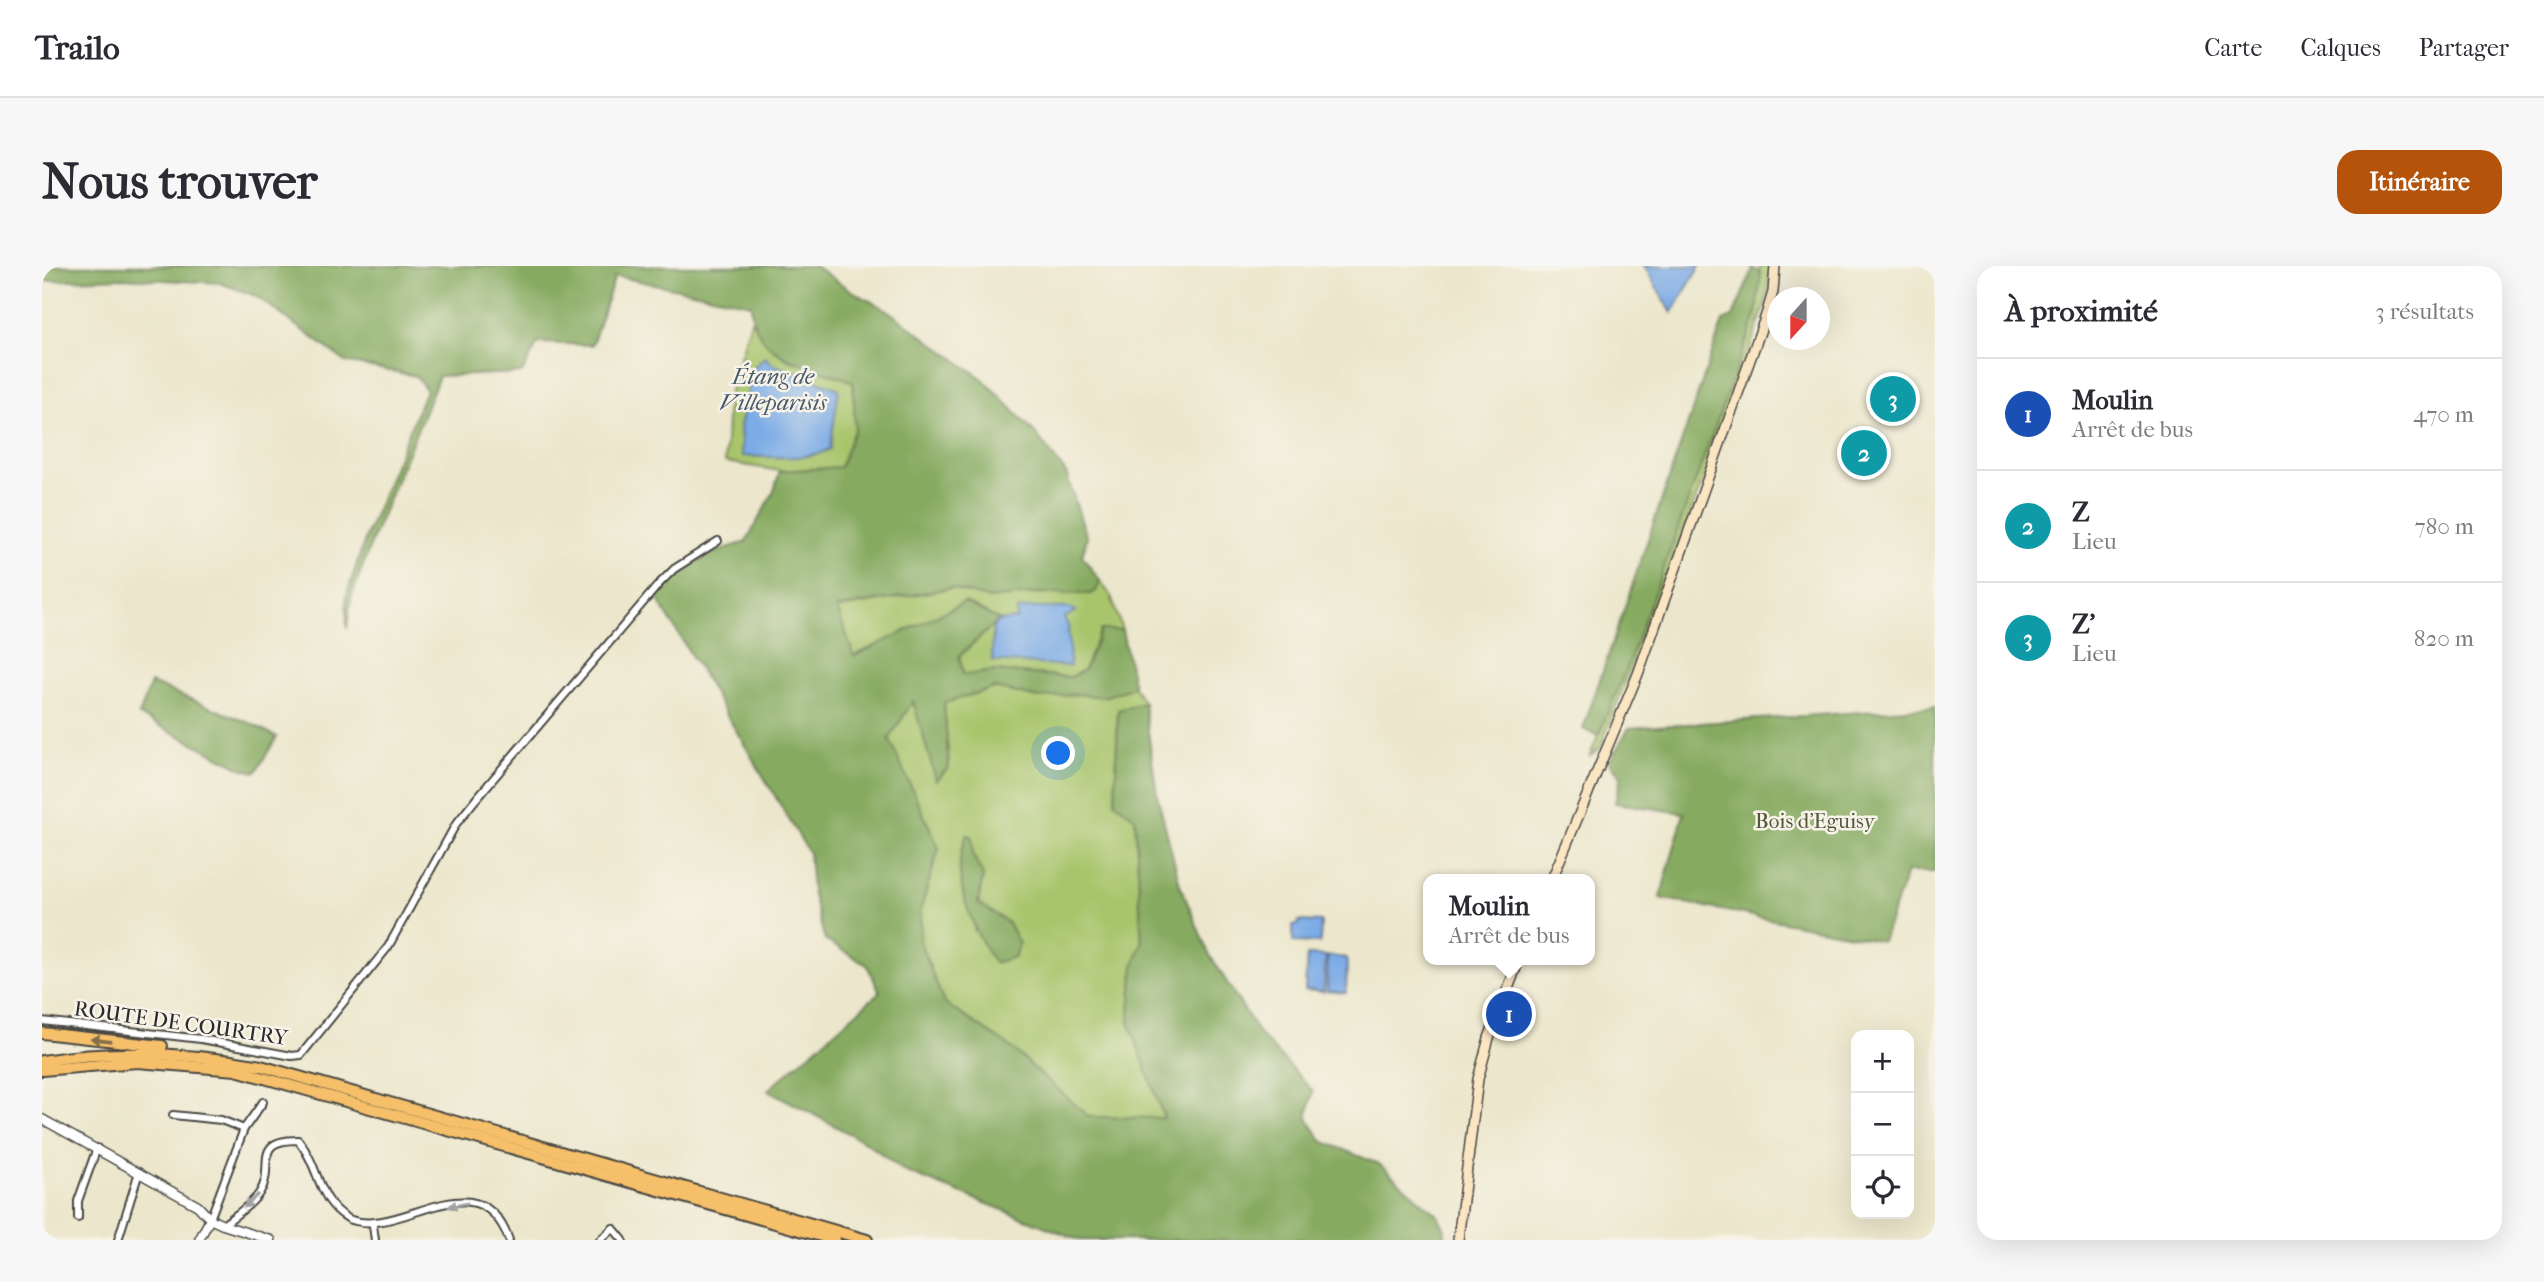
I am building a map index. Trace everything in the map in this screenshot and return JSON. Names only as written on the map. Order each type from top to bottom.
[{"type":"highway","points":[[42,1033],[197,1050],[216,1058]]},
{"type":"highway","points":[[42,1060],[126,1052],[216,1058],[294,1074],[867,1240]]},
{"type":"highway","points":[[42,1070],[87,1064],[150,1062],[236,1070],[835,1240]]},
{"type":"main road","points":[[1554,874],[1638,674],[1766,316],[1773,292],[1775,266]]},
{"type":"main road","points":[[1458,1240],[1478,1079],[1489,1038],[1517,965]]},
{"type":"street","name":"ROUTE DE COURTRY","points":[[42,1021],[201,1039],[297,1056],[304,1051],[388,947],[456,824],[659,584],[674,569],[718,541]]},
{"type":"street","points":[[199,1240],[210,1219],[244,1129],[263,1102]]},
{"type":"street","points":[[173,1115],[222,1120],[244,1129]]},
{"type":"street","points":[[42,1119],[198,1206],[210,1219],[271,1240]]},
{"type":"street","points":[[223,1225],[259,1195],[267,1180],[264,1163],[268,1150],[281,1140],[299,1140],[310,1155],[330,1207],[352,1221],[373,1226],[471,1202],[494,1212],[510,1240]]},
{"type":"street","points":[[78,1218],[78,1201],[97,1148]]},
{"type":"street","points":[[118,1240],[139,1172]]},
{"type":"street","points":[[373,1226],[375,1240]]},
{"type":"street","points":[[600,1240],[613,1228],[623,1240]]},
{"type":"green space","points":[[42,266],[815,266],[850,290],[887,310],[983,379],[1035,433],[1066,473],[1087,538],[1082,556],[1100,581],[1096,591],[1090,594],[1038,593],[990,599],[951,588],[837,608],[854,656],[965,602],[999,620],[959,656],[964,675],[994,671],[1071,677],[1084,670],[1101,630],[1122,630],[1134,687],[1104,697],[1077,694],[1039,698],[994,688],[944,703],[949,767],[936,780],[913,701],[889,739],[939,848],[921,908],[920,942],[944,1003],[1008,1045],[1089,1117],[1164,1118],[1129,1022],[1134,965],[1142,943],[1135,818],[1115,802],[1118,710],[1144,703],[1157,794],[1180,885],[1208,952],[1260,1035],[1313,1091],[1307,1117],[1322,1141],[1379,1164],[1438,1216],[1445,1229],[1445,1240],[1079,1240],[904,1171],[867,1143],[768,1090],[880,992],[867,965],[825,940],[812,892],[809,853],[657,598],[675,577],[696,562],[746,542],[774,491],[780,471],[840,467],[855,428],[853,382],[803,364],[773,349],[754,323],[751,304],[615,276],[592,345],[538,343],[522,373],[439,376],[351,598],[347,629],[346,597],[365,539],[426,390],[416,376],[346,362],[256,296],[220,283],[122,278],[42,281]]},
{"type":"green space","points":[[1760,266],[1771,266],[1766,302],[1710,462],[1600,748],[1590,755],[1628,665],[1756,315]]},
{"type":"green space","points":[[1753,268],[1761,273],[1756,315],[1628,665],[1598,736],[1583,729],[1723,321],[1733,317]]},
{"type":"green space","points":[[751,320],[769,346],[789,361],[814,365],[853,382],[855,428],[840,468],[780,471],[725,462],[728,398]]},
{"type":"green space","points":[[1100,581],[1111,596],[1122,630],[1101,630],[1084,670],[1071,677],[994,671],[964,675],[959,657],[998,620],[965,602],[854,657],[836,609],[951,588],[990,599],[1038,593],[1090,594],[1096,591]]},
{"type":"green space","points":[[151,683],[252,724],[277,737],[256,772],[243,769],[139,715]]},
{"type":"green space","points":[[1134,687],[1144,703],[1118,710],[1115,802],[1135,817],[1142,943],[1134,965],[1129,1022],[1165,1119],[1089,1117],[1008,1045],[944,1003],[920,942],[921,908],[939,848],[889,740],[913,700],[937,780],[949,767],[944,703],[994,688],[1039,698],[1077,694],[1104,697]],"holes":[[[973,856],[983,875],[978,903],[1007,922],[974,931]]]},
{"type":"green space","name":"Bois d'Eguisy","points":[[1935,707],[1935,872],[1907,872],[1882,941],[1660,898],[1684,813],[1615,803],[1621,776],[1609,762],[1629,728]]},
{"type":"green space","points":[[967,835],[972,836],[973,856],[983,875],[978,903],[1007,922],[1019,943],[1014,957],[994,963],[971,918],[961,884],[960,867]]},
{"type":"water","points":[[1644,266],[1700,266],[1672,313]]},
{"type":"water","name":"Étang de Villeparisis","points":[[765,357],[772,364],[839,389],[830,449],[798,457],[742,456],[740,426],[753,368]]},
{"type":"water","points":[[1070,608],[1076,611],[1064,618],[1068,625],[1070,666],[992,661],[993,627],[998,621],[1017,619],[1017,610]]},
{"type":"water","points":[[1298,921],[1321,922],[1320,943],[1293,942],[1293,925],[1298,925]]},
{"type":"water","points":[[1307,955],[1326,956],[1324,992],[1305,990]]},
{"type":"water","points":[[1328,956],[1347,958],[1346,993],[1327,991]]},
{"type":"place","name":"Z'","points":[[1893,399]]},
{"type":"place","name":"Z","points":[[1864,453]]},
{"type":"place","name":"Moulin","points":[[1509,1014]]}]
